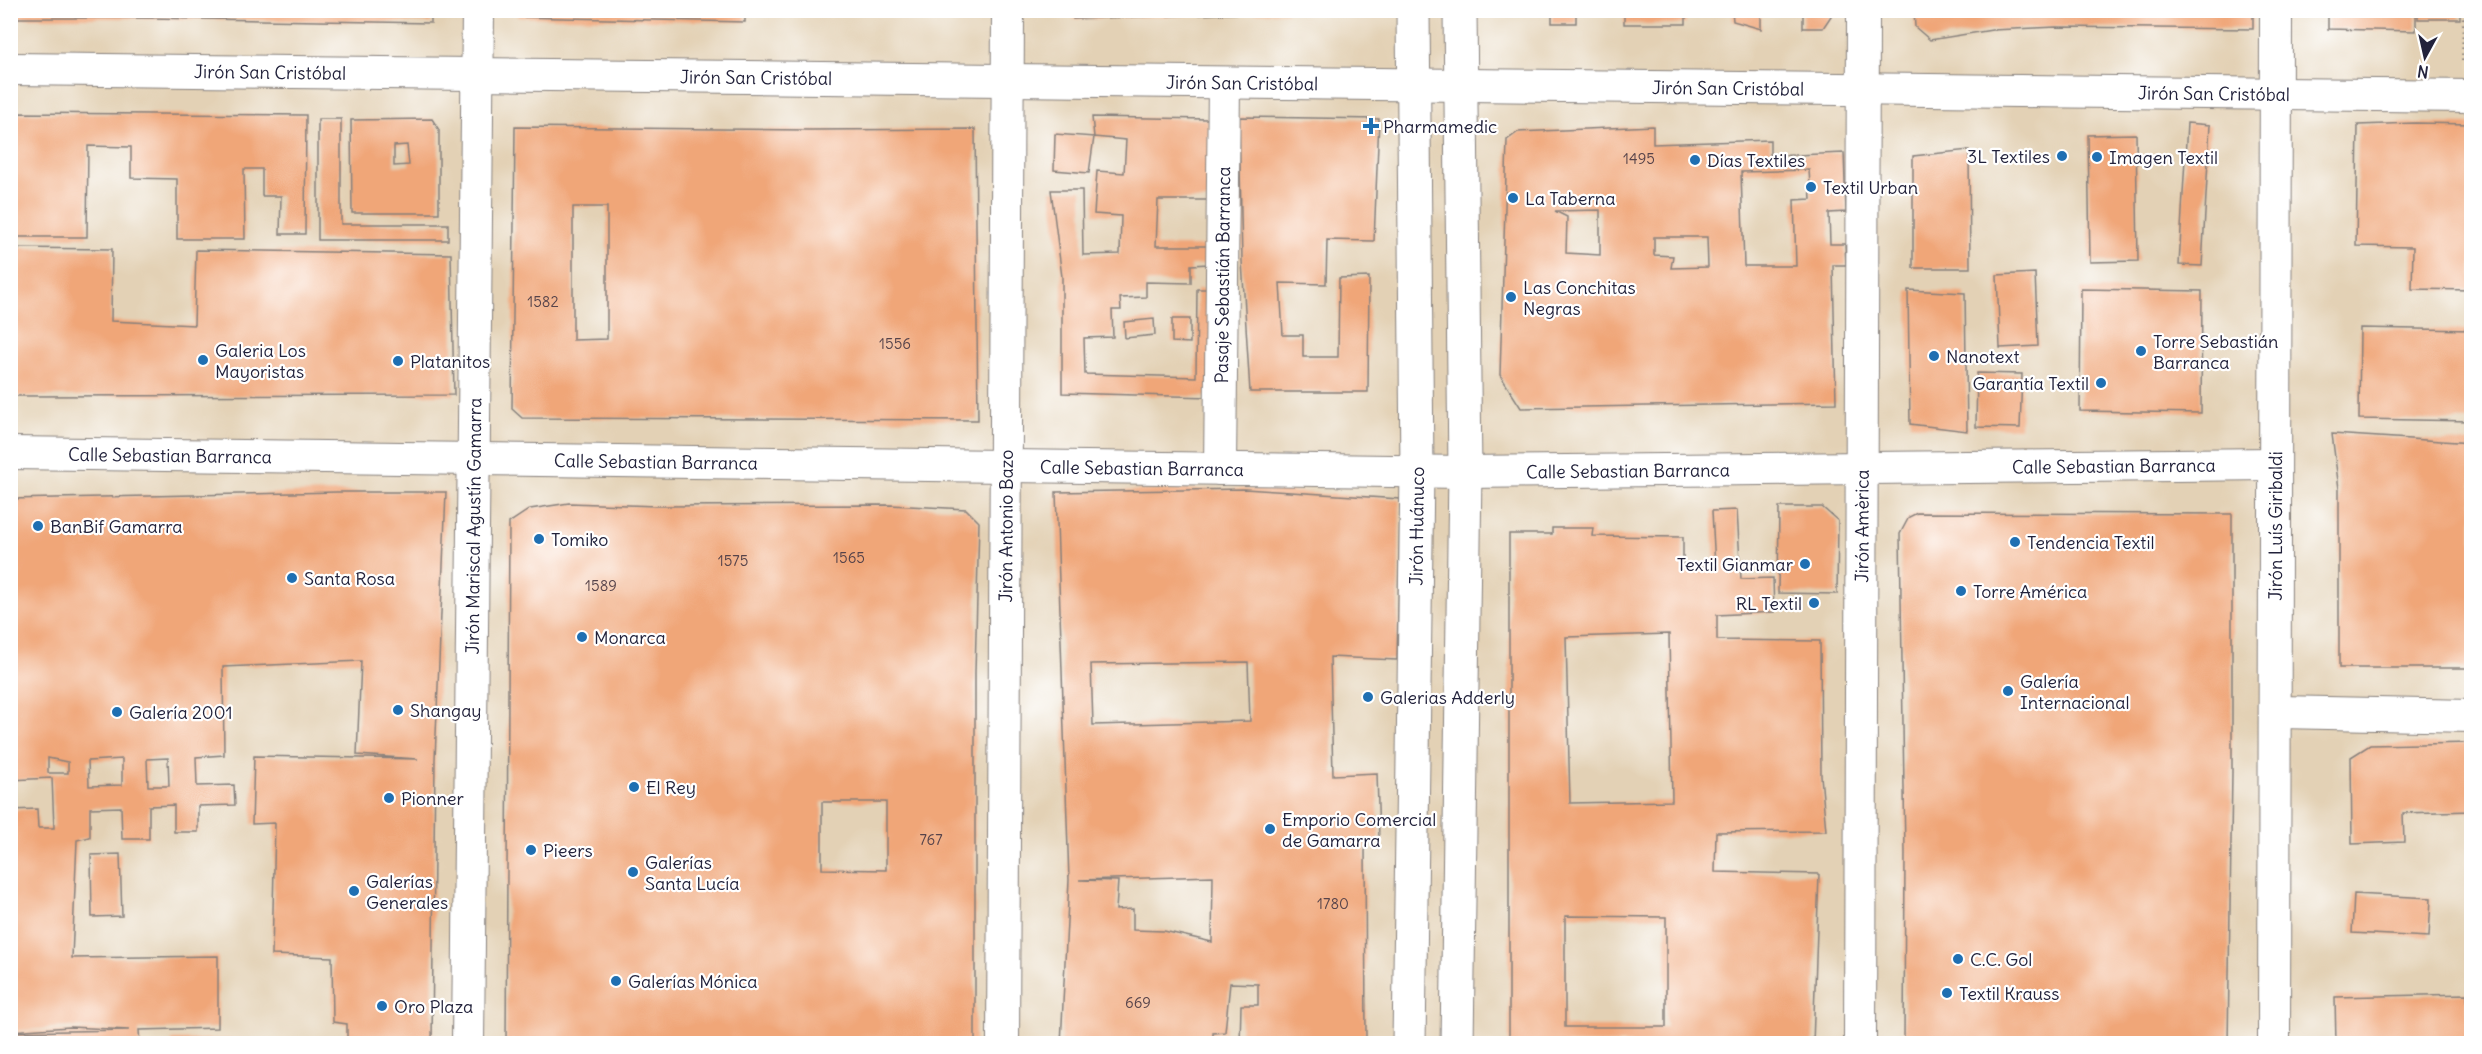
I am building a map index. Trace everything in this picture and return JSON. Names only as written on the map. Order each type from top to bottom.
[{"type":"street","name":"Jirón Mariscal Agustín Gamarra","points":[[468,1044],[478,10]]},
{"type":"street","name":"Jirón Antonio Bazo","points":[[1003,1044],[1008,10]]},
{"type":"street","name":"Jirón Huánuco","points":[[1409,1044],[1417,472],[1413,10]]},
{"type":"street","points":[[1457,1044],[1465,472],[1460,10]]},
{"type":"street","name":"Jirón Amèrica","points":[[1860,1044],[1863,10]]},
{"type":"street","name":"Jirón Luís Giribaldi","points":[[2274,1044],[2276,10]]},
{"type":"street","name":"Jirón San Cristóbal","points":[[10,69],[2467,96]]},
{"type":"street","name":"Pasaje Sebastián Barranca","points":[[1220,469],[1224,83]]},
{"type":"street","name":"Calle Sebastian Barranca","points":[[10,453],[1417,472],[2275,464]]},
{"type":"street","points":[[2275,712],[2472,716]]},
{"type":"path","points":[[2464,10],[2467,96]]},
{"type":"shaded area","points":[[10,11],[2471,11],[2471,1043],[11,1043]]},
{"type":"building","points":[[10,10],[431,10],[431,23],[10,18]]},
{"type":"building","points":[[519,10],[745,10],[745,22],[518,17]]},
{"type":"building","points":[[829,10],[860,10],[860,13],[829,13]]},
{"type":"building","points":[[1073,10],[1287,10],[1287,12],[1073,19]]},
{"type":"building","points":[[1552,10],[1576,10],[1576,23],[1552,23]]},
{"type":"building","points":[[1624,10],[1686,10],[1686,24],[1624,24]]},
{"type":"building","points":[[1732,10],[1761,10],[1761,29],[1733,21]]},
{"type":"building","points":[[1803,10],[1831,10],[1831,16],[1823,28],[1803,28]]},
{"type":"building","points":[[1914,10],[2253,10],[2253,29],[2056,27],[1992,30],[1930,40],[1915,27]]},
{"type":"building","points":[[2328,10],[2416,10],[2416,31],[2328,29]]},
{"type":"building","points":[[2418,10],[2460,10],[2460,19],[2418,19]]},
{"type":"building","points":[[10,113],[306,115],[305,234],[280,234],[281,196],[262,196],[262,169],[244,169],[245,239],[177,239],[177,179],[131,178],[131,147],[88,146],[87,237],[10,237]]},
{"type":"building","points":[[1092,117],[1208,119],[1214,200],[1158,200],[1156,246],[1209,246],[1209,264],[1191,265],[1191,283],[1146,282],[1146,297],[1120,298],[1121,310],[1112,310],[1113,337],[1084,338],[1085,374],[1196,377],[1197,289],[1212,289],[1210,397],[1062,393],[1062,277],[1051,190],[1082,190],[1083,255],[1120,254],[1121,216],[1094,214],[1097,171],[1124,173],[1126,140],[1094,137]]},
{"type":"building","points":[[1239,117],[1379,119],[1374,241],[1327,240],[1326,284],[1280,283],[1283,335],[1303,335],[1303,357],[1338,357],[1339,278],[1369,277],[1368,392],[1250,392],[1242,261]]},
{"type":"building","points":[[318,119],[341,119],[341,224],[448,224],[448,240],[318,240]]},
{"type":"building","points":[[432,119],[439,130],[439,213],[352,213],[351,120]],"holes":[[[407,145],[409,165],[394,166],[394,146]]]},
{"type":"building","points":[[2187,123],[2210,125],[2202,266],[2179,265]]},
{"type":"building","points":[[2472,124],[2472,290],[2412,289],[2413,247],[2356,246],[2358,125]]},
{"type":"building","points":[[1653,126],[1653,144],[1770,140],[1770,156],[1844,153],[1846,212],[1829,213],[1830,244],[1845,244],[1846,265],[1833,265],[1836,403],[1521,408],[1500,375],[1507,140],[1518,132]],"holes":[[[1809,170],[1811,199],[1794,200],[1796,266],[1744,266],[1741,172]],[[1600,210],[1600,255],[1566,253],[1567,217],[1555,211]],[[1654,237],[1707,237],[1708,267],[1671,268],[1673,256],[1654,255]]]},
{"type":"building","points":[[515,127],[975,129],[978,420],[522,418],[512,409]],"holes":[[[573,207],[607,207],[607,339],[573,340]]]},
{"type":"building","points":[[1055,134],[1094,137],[1089,173],[1054,170]]},
{"type":"building","points":[[2136,134],[2138,261],[2090,262],[2088,135]]},
{"type":"building","points":[[1969,150],[1970,268],[1913,268],[1913,156]]},
{"type":"building","points":[[10,248],[112,249],[111,321],[194,325],[196,250],[451,254],[454,395],[10,396]]},
{"type":"building","points":[[2035,273],[2038,346],[2000,348],[1997,275]]},
{"type":"building","name":"Torre Sebastián Barranca","points":[[2081,289],[2202,291],[2201,413],[2080,411]]},
{"type":"building","points":[[1908,290],[1965,293],[1967,431],[1910,424]]},
{"type":"building","points":[[1154,319],[1155,335],[1125,338],[1124,322]]},
{"type":"building","points":[[1172,319],[1190,319],[1190,343],[1172,342]]},
{"type":"building","points":[[2360,328],[2472,330],[2472,421],[2359,419]]},
{"type":"building","points":[[1977,373],[2022,374],[2020,428],[1976,427]]},
{"type":"building","points":[[2332,434],[2472,443],[2472,668],[2339,668],[2339,489]]},
{"type":"building","points":[[1245,489],[1400,499],[1397,660],[1330,657],[1333,775],[1377,773],[1379,840],[1365,840],[1366,1044],[1240,1044],[1241,1005],[1258,1005],[1258,984],[1230,983],[1225,1032],[1213,1033],[1213,1044],[1061,1044],[1069,880],[1056,492]],"holes":[[[1248,662],[1250,721],[1093,725],[1091,664]],[[1213,876],[1212,942],[1164,931],[1133,930],[1133,909],[1116,910],[1118,881],[1079,880]]]},
{"type":"building","points":[[446,492],[435,759],[432,1044],[347,1044],[347,1024],[333,1022],[332,957],[272,955],[275,823],[252,824],[254,756],[418,759],[357,755],[361,661],[223,667],[224,755],[196,757],[197,786],[234,785],[235,805],[198,806],[198,832],[174,832],[174,805],[149,806],[149,839],[122,839],[121,807],[90,808],[90,837],[77,840],[72,958],[218,956],[218,1028],[139,1030],[140,1044],[10,1044],[10,1032],[129,1030],[70,1027],[10,1031],[10,810],[37,809],[38,828],[54,828],[52,778],[10,780],[10,499]],"holes":[[[48,758],[68,762],[68,773],[48,773]],[[168,758],[169,786],[148,786],[147,759]],[[122,759],[122,785],[89,786],[88,761]]]},
{"type":"building","points":[[569,503],[657,506],[890,505],[966,509],[979,522],[975,672],[975,1044],[506,1044],[509,523],[530,509]],"holes":[[[822,802],[886,802],[886,870],[822,869]]]},
{"type":"building","points":[[1779,507],[1822,507],[1838,521],[1837,594],[1778,593]]},
{"type":"building","points":[[1737,510],[1741,579],[1773,578],[1774,612],[1717,615],[1717,640],[1820,641],[1821,776],[1826,831],[1716,832],[1715,872],[1819,874],[1813,1044],[1509,1044],[1509,534],[1552,534],[1552,528],[1593,528],[1592,536],[1683,537],[1683,567],[1715,567],[1712,511]],"holes":[[[1669,634],[1672,801],[1570,803],[1566,637]],[[1565,916],[1666,917],[1666,1027],[1565,1027]]]},
{"type":"building","points":[[1917,513],[2232,514],[2232,772],[2228,1044],[1904,1044],[1905,852],[1900,534],[1909,517]]},
{"type":"building","points":[[2472,743],[2472,811],[2403,813],[2404,842],[2352,844],[2351,757],[2370,745]]},
{"type":"building","points":[[120,854],[122,916],[92,917],[91,855]]},
{"type":"building","points":[[2354,894],[2431,898],[2429,937],[2352,933]]},
{"type":"building","points":[[2467,994],[2468,1044],[2336,1044],[2335,997]]},
{"type":"building","points":[[241,1039],[241,1044],[172,1044],[172,1040]]},
{"type":"place","name":"Pharmamedic","points":[[1371,126]]},
{"type":"place","name":"3L Textiles","points":[[2062,156]]},
{"type":"place","name":"Imagen Textil","points":[[2097,157]]},
{"type":"place","name":"Días Textiles","points":[[1695,160]]},
{"type":"place","name":"Textil Urban","points":[[1811,187]]},
{"type":"place","name":"La Taberna","points":[[1513,198]]},
{"type":"place","name":"Las Conchitas Negras","points":[[1511,297]]},
{"type":"place","name":"Torre Sebastián Barranca","points":[[2141,351]]},
{"type":"place","name":"Nanotext","points":[[1934,356]]},
{"type":"place","name":"Galeria Los Mayoristas","points":[[203,360]]},
{"type":"place","name":"Platanitos","points":[[398,361]]},
{"type":"place","name":"Garantía Textil","points":[[2101,383]]},
{"type":"place","name":"BanBif Gamarra","points":[[38,526]]},
{"type":"place","name":"Tomiko","points":[[539,539]]},
{"type":"place","name":"Tendencia Textil","points":[[2015,542]]},
{"type":"place","name":"Textil Gianmar","points":[[1805,564]]},
{"type":"place","name":"Santa Rosa","points":[[292,578]]},
{"type":"place","name":"Torre América","points":[[1961,591]]},
{"type":"place","name":"RL Textil","points":[[1814,603]]},
{"type":"place","name":"Monarca","points":[[582,637]]},
{"type":"place","name":"Galería Internacional","points":[[2008,691]]},
{"type":"place","name":"Galerias Adderly","points":[[1368,697]]},
{"type":"place","name":"Shangay","points":[[398,710]]},
{"type":"place","name":"Galería 2001","points":[[117,712]]},
{"type":"place","name":"El Rey","points":[[634,787]]},
{"type":"place","name":"Pionner","points":[[389,798]]},
{"type":"place","name":"Emporio Comercial de Gamarra","points":[[1270,829]]},
{"type":"place","name":"Pieers","points":[[531,850]]},
{"type":"place","name":"Galerías Santa Lucía","points":[[633,872]]},
{"type":"place","name":"Galerías Generales","points":[[354,891]]},
{"type":"place","name":"C.C. Gol","points":[[1958,959]]},
{"type":"place","name":"Galerías Mónica","points":[[616,981]]},
{"type":"place","name":"Textil Krauss","points":[[1947,993]]},
{"type":"place","name":"Oro Plaza","points":[[382,1006]]}]
